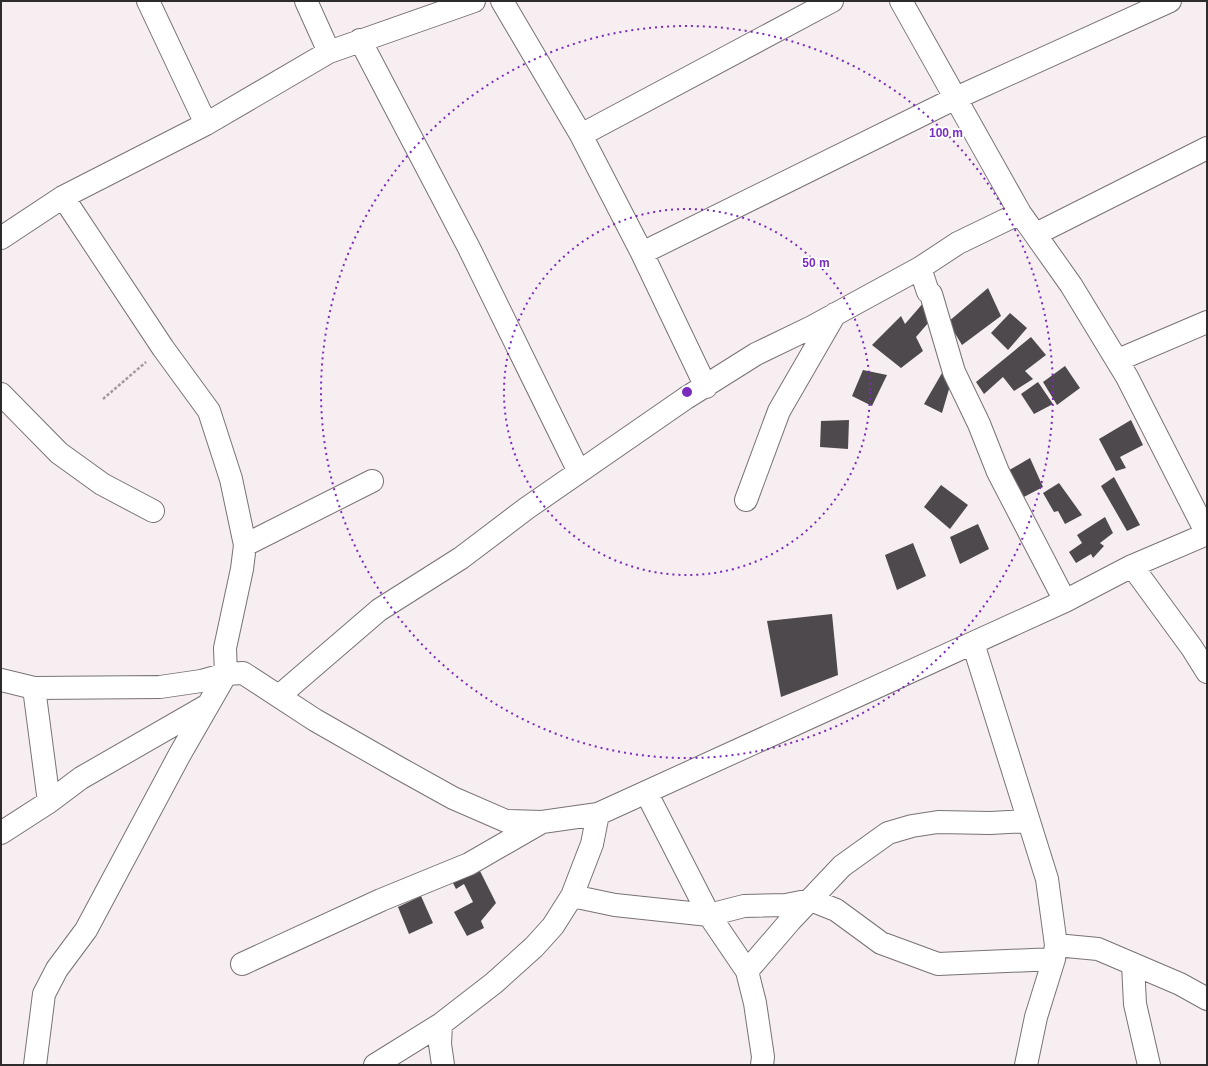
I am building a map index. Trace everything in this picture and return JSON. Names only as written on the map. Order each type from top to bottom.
[{"type":"street","points":[[148,1],[206,124]]},
{"type":"street","points":[[306,1],[329,52]]},
{"type":"street","points":[[502,1],[582,135],[642,253],[706,387]]},
{"type":"street","points":[[582,135],[832,1]]},
{"type":"street","points":[[1,680],[34,688],[160,687],[201,681],[226,674],[243,673],[315,720],[453,798],[506,821],[542,822],[598,814],[973,643],[1065,600],[1132,566],[1207,534],[1118,360],[1071,285],[1020,213],[901,1]]},
{"type":"street","points":[[642,253],[956,98],[1170,1]]},
{"type":"street","points":[[1,238],[63,197],[206,124],[329,52],[467,2]]},
{"type":"street","points":[[360,40],[469,248],[579,472]]},
{"type":"street","points":[[1036,234],[1207,148]]},
{"type":"street","points":[[35,1065],[44,994],[57,969],[86,930],[116,878],[180,754],[226,674],[225,648],[242,569],[245,545],[231,479],[209,411],[162,348],[63,197]]},
{"type":"street","points":[[278,696],[378,610],[461,558],[527,508],[686,398],[706,387],[756,354],[835,314],[920,268],[958,243],[1020,213]]},
{"type":"street","points":[[920,268],[928,292],[931,294],[954,372],[979,424],[998,472],[1065,600]]},
{"type":"street","points":[[746,500],[779,411],[835,314]]},
{"type":"street","points":[[1118,360],[1207,322]]},
{"type":"street","points":[[1,394],[59,453],[102,484],[153,511]]},
{"type":"street","points":[[245,545],[372,481]]},
{"type":"street","points":[[1132,566],[1192,648],[1207,672]]},
{"type":"street","points":[[973,643],[1047,879],[1055,952],[1036,1017],[1026,1065]]},
{"type":"street","points":[[34,688],[50,802]]},
{"type":"street","points":[[2,830],[50,802],[81,778],[209,705]]},
{"type":"street","points":[[646,792],[709,915],[747,972],[755,1003],[763,1057],[762,1065]]},
{"type":"street","points":[[375,1065],[441,1024],[494,983],[534,947],[553,926],[572,896],[592,844],[598,814]]},
{"type":"street","points":[[747,972],[790,921],[842,866],[888,833],[912,826],[938,822],[990,823],[1028,821]]},
{"type":"street","points":[[242,964],[381,900],[469,864],[542,822]]},
{"type":"street","points":[[572,896],[616,905],[709,915],[744,906],[786,905],[811,900],[836,910],[881,943],[938,964],[1098,949],[1207,998]]},
{"type":"street","points":[[1133,964],[1135,1004],[1149,1065]]},
{"type":"street","points":[[441,1024],[440,1044],[443,1065]]},
{"type":"path","points":[[103,399],[162,348]]},
{"type":"building","points":[[988,288],[1001,316],[962,345],[948,322]]},
{"type":"building","points":[[931,294],[929,322],[916,337],[923,351],[901,368],[872,345],[901,316],[905,324]]},
{"type":"building","points":[[1010,313],[1027,328],[1008,350],[991,333]]},
{"type":"building","points":[[1031,337],[1046,355],[1025,371],[1033,379],[1014,391],[1003,377],[984,394],[976,382]]},
{"type":"building","points":[[1065,366],[1080,388],[1057,405],[1043,382]]},
{"type":"building","points":[[863,370],[887,375],[872,406],[852,396]]},
{"type":"building","points":[[954,372],[942,413],[924,404],[942,373]]},
{"type":"building","points":[[1038,382],[1053,404],[1034,414],[1021,394]]},
{"type":"building","points":[[849,420],[848,449],[820,447],[821,421]]},
{"type":"building","points":[[1131,420],[1143,445],[1120,457],[1126,468],[1116,471],[1099,439]]},
{"type":"building","points":[[1030,458],[1043,487],[1020,499],[1006,472]]},
{"type":"building","points":[[1114,477],[1140,525],[1127,531],[1101,486]]},
{"type":"building","points":[[1059,483],[1082,515],[1065,524],[1058,511],[1054,512],[1043,493]]},
{"type":"building","points":[[941,485],[968,505],[950,529],[924,507]]},
{"type":"building","points":[[1105,517],[1113,533],[1100,543],[1104,546],[1093,558],[1091,554],[1076,563],[1069,552],[1082,543],[1077,535]]},
{"type":"building","points":[[978,524],[989,549],[960,564],[950,537]]},
{"type":"building","points":[[913,543],[926,576],[897,590],[885,555]]},
{"type":"building","points":[[832,614],[838,675],[781,697],[767,621]]},
{"type":"building","points":[[481,864],[483,869],[480,871],[496,903],[481,921],[484,928],[467,936],[454,912],[473,902],[464,884],[456,889],[451,879]]},
{"type":"building","points":[[421,896],[433,923],[409,934],[398,907]]}]
